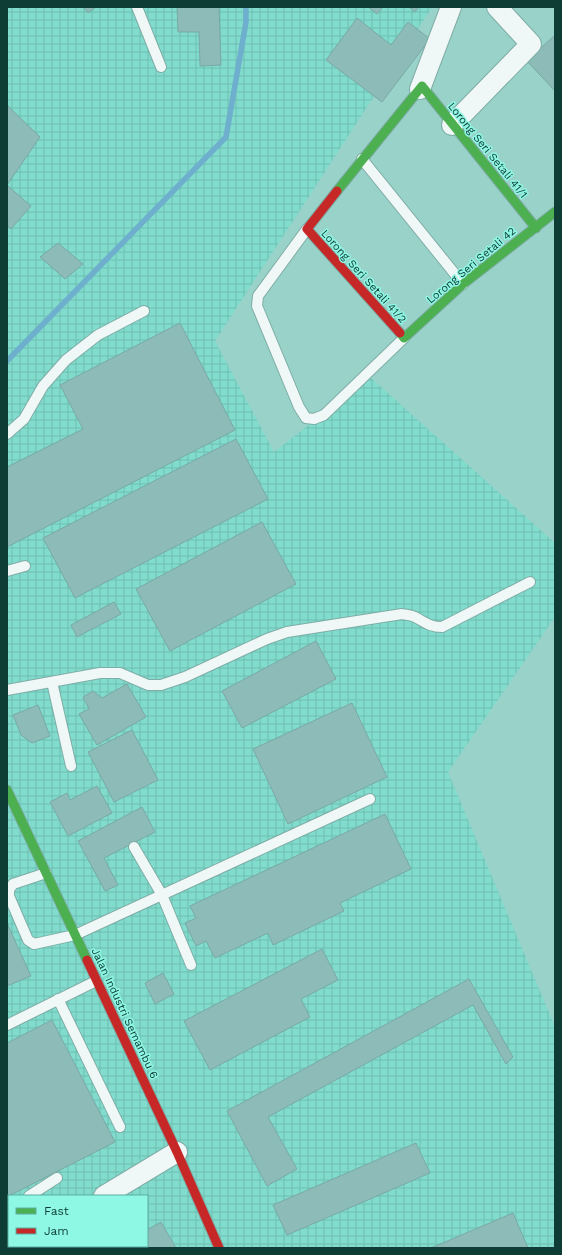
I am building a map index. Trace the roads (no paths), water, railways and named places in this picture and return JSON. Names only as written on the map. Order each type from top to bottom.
[{"type":"street","points":[[307,229],[362,159],[421,88],[451,7]]},
{"type":"street","points":[[452,125],[531,44],[497,7]]},
{"type":"street","name":"Lorong Seri Setali 41/1","points":[[421,88],[536,228]]},
{"type":"street","name":"Lorong Seri Setali 42","points":[[404,338],[463,284],[555,212]]},
{"type":"street","name":"Lorong Seri Setali 41/2","points":[[307,229],[404,338]]},
{"type":"street","name":"Jalan Industri Semambu 6","points":[[7,790],[177,1152],[219,1248]]},
{"type":"street","points":[[106,1195],[177,1152]]},
{"type":"lane","points":[[137,7],[161,67]]},
{"type":"lane","points":[[362,159],[463,284]]},
{"type":"lane","points":[[307,229],[258,296],[257,306],[299,407],[306,418],[314,419],[324,415],[404,338]]},
{"type":"lane","points":[[7,434],[24,418],[43,386],[66,360],[98,335],[144,311]]},
{"type":"lane","points":[[7,571],[25,566]]},
{"type":"lane","points":[[7,690],[100,673],[120,674],[148,684],[161,684],[185,677],[267,639],[287,632],[402,614],[414,616],[424,623],[435,627],[442,627],[530,582]]},
{"type":"lane","points":[[52,682],[71,766]]},
{"type":"lane","points":[[46,873],[13,884],[9,890],[9,896],[28,940],[34,944],[75,936],[370,799]]},
{"type":"lane","points":[[134,847],[162,895],[191,965]]},
{"type":"lane","points":[[7,1025],[96,981]]},
{"type":"lane","points":[[58,999],[120,1127]]},
{"type":"lane","points":[[31,1195],[57,1178]]},
{"type":"waterway","points":[[7,361],[226,137],[246,22],[246,7]]}]
